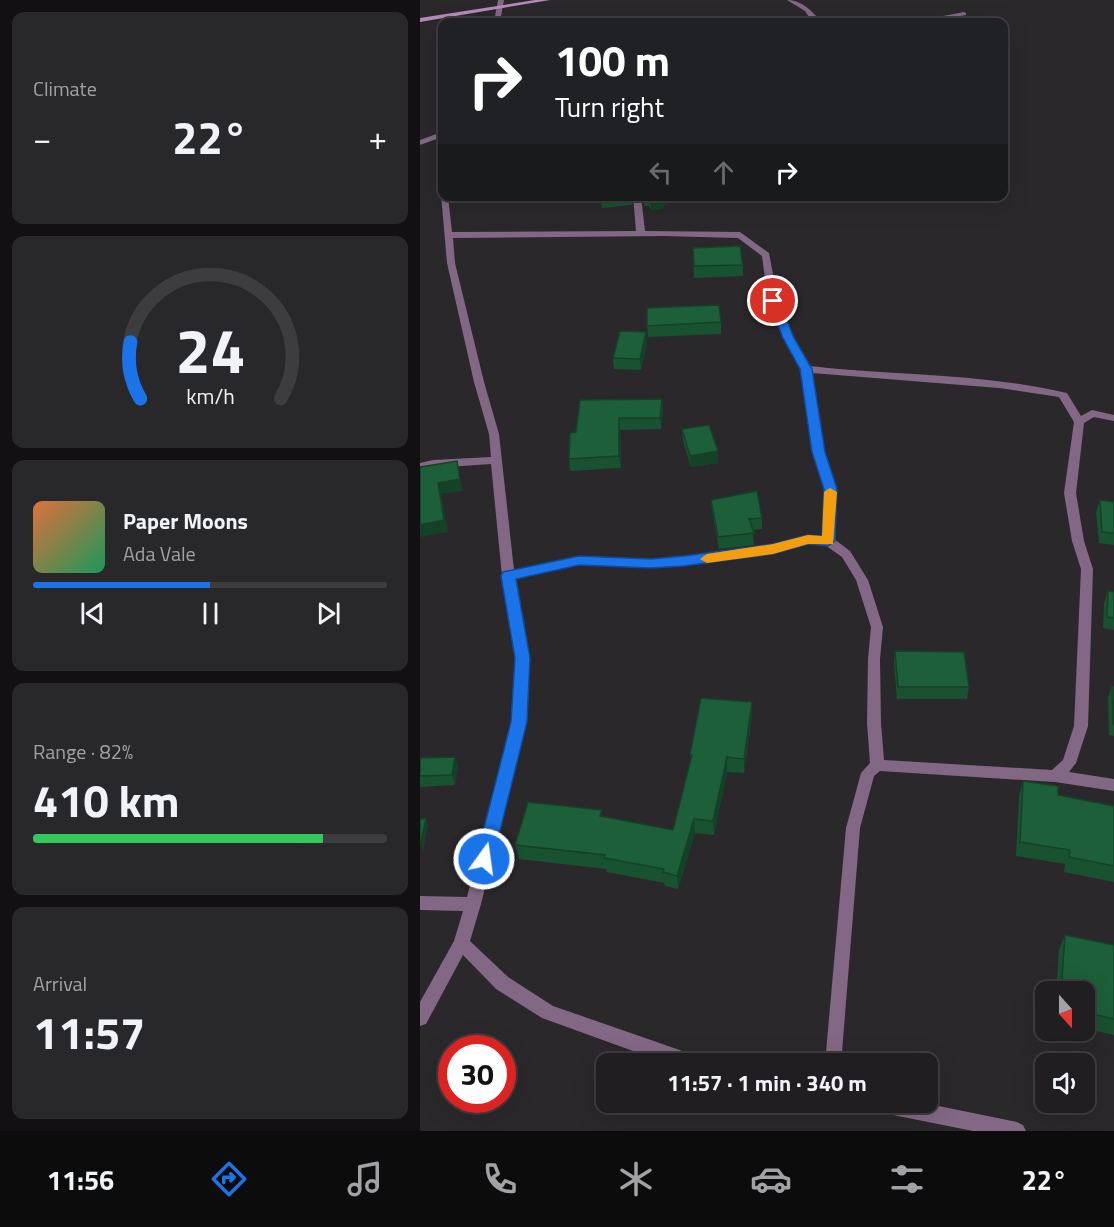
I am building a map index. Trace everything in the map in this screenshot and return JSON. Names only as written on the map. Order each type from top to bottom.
[{"type":"main road","points":[[420,20],[515,0]]},
{"type":"main road","points":[[420,14],[501,3],[547,0]]},
{"type":"street","points":[[790,0],[813,18]]},
{"type":"street","points":[[497,18],[501,3]]},
{"type":"street","points":[[940,18],[964,14]]},
{"type":"street","points":[[420,142],[438,135]]},
{"type":"street","points":[[420,1018],[461,943],[473,904],[519,722],[523,658],[508,576],[494,434],[451,264],[445,201]]},
{"type":"street","points":[[638,201],[641,234]]},
{"type":"street","points":[[448,235],[663,232],[740,234],[766,255],[773,301],[806,369],[818,452],[830,489],[828,541]]},
{"type":"street","points":[[806,369],[886,377],[945,378],[1028,388],[1063,395],[1079,422],[1070,493],[1078,541],[1087,569],[1081,726],[1069,763],[1055,776]]},
{"type":"street","points":[[1079,422],[1092,413],[1114,417]]},
{"type":"street","points":[[420,467],[497,460]]},
{"type":"street","points":[[508,576],[579,561],[651,564],[773,549],[808,540],[828,541],[846,554],[862,580],[877,627],[874,659],[874,723],[878,765]]},
{"type":"street","points":[[834,1053],[853,828],[868,773],[878,765],[1055,776],[1114,785]]},
{"type":"street","points":[[420,903],[473,904]]},
{"type":"street","points":[[461,943],[502,983],[548,1012],[663,1053]]},
{"type":"street","points":[[928,1113],[1017,1131]]},
{"type":"building","points":[[740,246],[743,265],[694,266],[693,248]]},
{"type":"building","points":[[719,305],[721,322],[647,326],[647,308]]},
{"type":"building","points":[[620,331],[646,332],[640,359],[613,358]]},
{"type":"building","points":[[662,399],[660,418],[619,418],[619,456],[569,459],[570,433],[576,432],[580,400]]},
{"type":"building","points":[[709,425],[718,451],[690,456],[682,429]]},
{"type":"building","points":[[457,461],[460,479],[438,483],[444,520],[420,525],[420,467]]},
{"type":"building","points":[[757,491],[762,518],[749,519],[754,533],[718,537],[711,500]]},
{"type":"building","points":[[1100,500],[1114,502],[1114,533],[1102,532]]},
{"type":"building","points":[[1108,591],[1114,592],[1114,618],[1107,617]]},
{"type":"building","points":[[895,651],[964,652],[969,687],[898,687]]},
{"type":"building","points":[[1112,686],[1114,687],[1114,724],[1113,724]]},
{"type":"building","points":[[701,698],[752,702],[744,759],[727,757],[713,821],[694,819],[677,876],[663,872],[664,869],[604,858],[605,855],[515,845],[528,802],[602,810],[600,816],[673,830],[692,755],[690,754]]},
{"type":"building","points":[[455,757],[452,775],[420,776],[420,758]]},
{"type":"building","points":[[1023,781],[1058,786],[1058,795],[1114,806],[1114,866],[1069,857],[1070,850],[1020,842]]},
{"type":"building","points":[[420,819],[426,819],[420,846]]},
{"type":"building","points":[[1065,935],[1114,945],[1114,1019],[1095,1015],[1095,981],[1062,981]]},
{"type":"slow traffic","points":[[707,559],[773,549],[808,540],[828,541],[830,492]]},
{"type":"route","points":[[484,859],[519,722],[523,658],[508,576],[579,561],[600,560],[651,564],[700,560],[773,549],[808,540],[828,541],[830,489],[818,452],[806,369],[773,301]]}]
